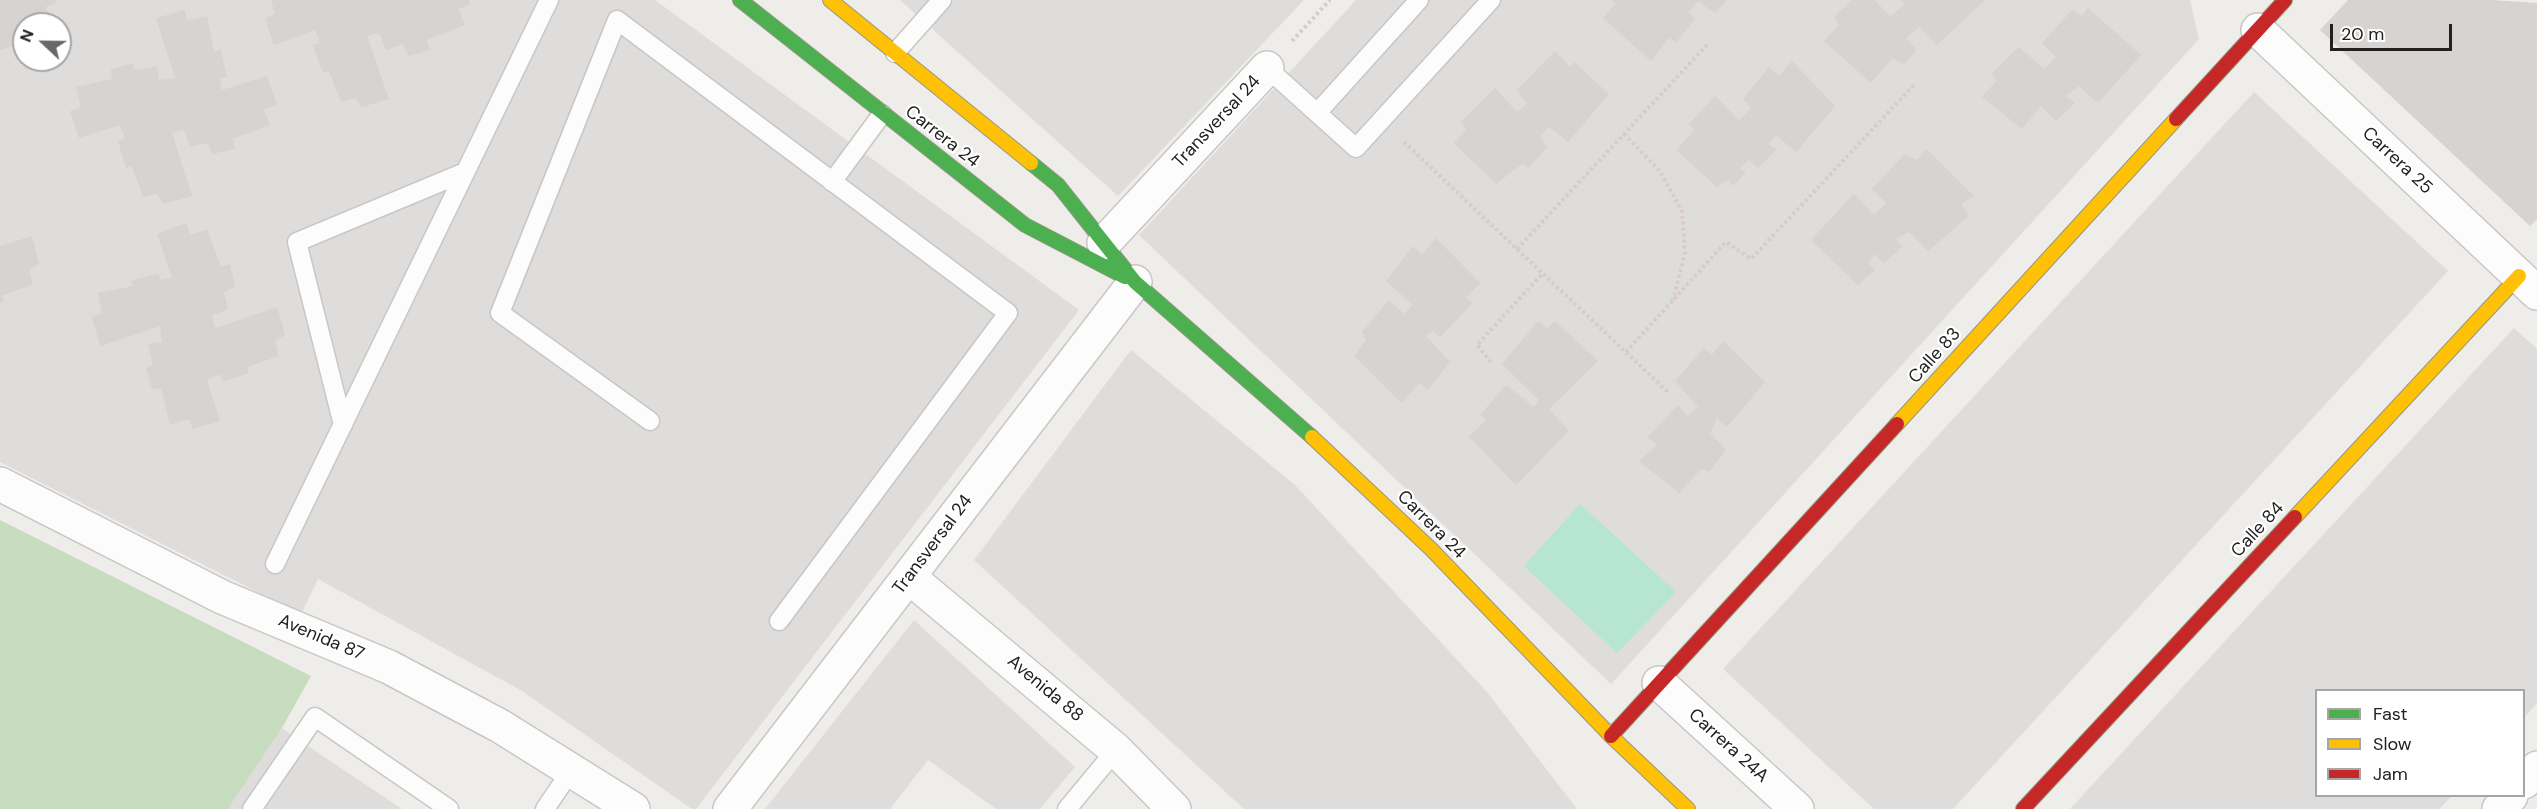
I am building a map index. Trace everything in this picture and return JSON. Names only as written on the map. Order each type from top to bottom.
[{"type":"street","name":"Carrera 24","points":[[740,0],[1026,225],[1135,282]]},
{"type":"street","name":"Carrera 24","points":[[830,0],[1058,185],[1135,282],[1282,408],[1358,478],[1431,549],[1611,736],[1688,809]]},
{"type":"street","name":"Calle 83","points":[[1611,736],[2285,0]]},
{"type":"street","name":"Carrera 25","points":[[2258,30],[2528,284]]},
{"type":"street","name":"Transversal 24","points":[[1104,243],[1267,68]]},
{"type":"street","name":"Transversal 24","points":[[730,809],[1135,282]]},
{"type":"street","name":"Calle 84","points":[[2023,809],[2528,284]]},
{"type":"street","name":"Avenida 87","points":[[0,484],[222,597],[389,667],[500,726],[633,809]]},
{"type":"street","name":"Avenida 88","points":[[909,577],[1116,750],[1174,809]]},
{"type":"street","name":"Carrera 24A","points":[[1659,683],[1797,809]]},
{"type":"street","points":[[1611,736],[1640,782]]},
{"type":"street","points":[[2525,780],[2537,768]]},
{"type":"street","points":[[2499,809],[2509,797]]},
{"type":"lane","points":[[275,564],[549,0]]},
{"type":"lane","points":[[895,53],[942,0]]},
{"type":"lane","points":[[1317,113],[1419,0]]},
{"type":"lane","points":[[1267,68],[1356,148],[1491,0]]},
{"type":"lane","points":[[650,421],[500,313],[617,21],[1008,313],[779,621]]},
{"type":"lane","points":[[832,182],[882,114]]},
{"type":"lane","points":[[342,425],[297,242],[465,172]]},
{"type":"lane","points":[[252,809],[315,717],[449,809]]},
{"type":"lane","points":[[1067,809],[1116,750]]},
{"type":"lane","points":[[545,809],[572,769]]},
{"type":"path","name":"Transversal 24","points":[[1267,68],[1330,0]]},
{"type":"path","points":[[1517,249],[1707,45]]},
{"type":"path","points":[[1626,352],[1726,242],[1751,259],[1915,84]]},
{"type":"path","points":[[1381,121],[1669,393]]},
{"type":"path","points":[[1624,134],[1659,170],[1682,211],[1685,253],[1672,300]]},
{"type":"path","points":[[1491,362],[1477,345],[1543,273]]},
{"type":"shaded area","points":[[0,0],[655,0],[1079,310],[696,809],[692,809],[522,691],[318,579],[301,614],[0,462]]},
{"type":"shaded area","points":[[900,0],[1304,0],[1118,196]]},
{"type":"shaded area","points":[[1356,0],[2190,0],[2199,39],[1611,684],[1139,235]]},
{"type":"shaded area","points":[[2254,92],[2448,271],[1953,809],[1874,809],[1723,669]]},
{"type":"shaded area","points":[[2514,328],[2537,349],[2537,703],[2525,717],[2525,689],[2315,689],[2315,797],[2451,797],[2439,809],[2070,809]]},
{"type":"shaded area","points":[[1131,350],[1295,485],[1487,692],[1577,809],[1244,809],[974,560]]},
{"type":"shaded area","points":[[914,620],[1075,767],[1040,809],[996,809],[928,760],[890,809],[765,809]]},
{"type":"shaded area","points":[[282,728],[299,740],[402,809],[228,809]]},
{"type":"green space","points":[[1580,504],[1676,592],[1617,653],[1524,566]]},
{"type":"green space","points":[[0,520],[311,676],[282,728],[228,809],[0,809]]},
{"type":"building","points":[[0,0],[55,0],[56,3],[46,7],[47,12],[12,12],[12,46],[0,50]]},
{"type":"building","points":[[271,0],[469,0],[470,5],[458,9],[465,25],[427,40],[430,50],[408,56],[403,44],[386,50],[379,33],[367,36],[389,99],[362,107],[355,98],[341,102],[329,71],[323,73],[313,46],[320,43],[315,30],[274,45],[265,18],[275,14]]},
{"type":"building","points":[[1613,0],[1727,0],[1715,13],[1698,1],[1689,12],[1695,19],[1676,42],[1669,38],[1651,61],[1603,18],[1615,4]]},
{"type":"building","points":[[1852,0],[1875,0],[1890,17],[1905,4],[1902,0],[1985,0],[1937,45],[1919,27],[1906,38],[1917,50],[1903,65],[1893,58],[1871,83],[1824,41],[1839,25],[1834,17]]},
{"type":"building","points":[[2348,0],[2491,0],[2537,3],[2537,219],[2530,226],[2320,30]]},
{"type":"building","points":[[2088,8],[2141,55],[2098,103],[2079,86],[2066,96],[2075,103],[2056,121],[2041,106],[2022,129],[1982,97],[1997,80],[1991,74],[2019,47],[2044,69],[2056,57],[2042,43],[2072,10],[2082,16]]},
{"type":"building","points":[[185,10],[187,20],[207,16],[214,52],[221,50],[227,78],[220,78],[222,90],[267,76],[277,105],[264,109],[270,125],[232,139],[235,149],[212,154],[208,143],[190,147],[184,130],[172,133],[192,196],[164,204],[157,194],[143,197],[132,166],[126,168],[118,141],[125,138],[120,125],[79,138],[70,111],[81,107],[76,87],[112,79],[111,69],[133,64],[135,70],[157,66],[159,80],[175,78],[156,18]]},
{"type":"building","points":[[1555,51],[1570,67],[1574,62],[1609,94],[1568,142],[1549,127],[1540,136],[1547,147],[1529,168],[1523,163],[1496,184],[1454,143],[1466,130],[1461,122],[1495,88],[1517,112],[1527,104],[1517,90]]},
{"type":"building","points":[[1792,61],[1835,106],[1796,152],[1776,135],[1768,144],[1777,149],[1758,168],[1749,160],[1740,168],[1746,173],[1733,186],[1728,180],[1717,187],[1676,150],[1694,130],[1689,124],[1715,96],[1739,120],[1751,109],[1743,99],[1769,67],[1779,76]]},
{"type":"building","points":[[1927,149],[1974,196],[1961,204],[1969,216],[1928,251],[1909,232],[1896,239],[1903,246],[1884,263],[1875,254],[1868,263],[1875,270],[1858,285],[1811,240],[1854,194],[1874,215],[1886,203],[1872,189],[1905,154],[1917,160]]},
{"type":"building","points":[[186,223],[190,235],[207,229],[221,267],[230,264],[235,287],[224,292],[228,309],[212,316],[215,328],[277,307],[285,335],[275,341],[279,356],[247,367],[249,373],[223,382],[220,374],[207,380],[220,421],[193,429],[189,419],[170,425],[161,388],[152,389],[146,368],[153,365],[148,344],[162,342],[160,326],[100,346],[92,316],[102,314],[98,293],[133,286],[131,280],[159,274],[160,280],[172,278],[157,234]]},
{"type":"building","points":[[32,236],[39,264],[29,270],[33,284],[2,296],[3,302],[0,303],[0,246]]},
{"type":"building","points":[[1436,238],[1480,283],[1466,298],[1473,303],[1440,337],[1433,331],[1426,336],[1450,362],[1428,390],[1420,383],[1401,403],[1354,356],[1366,340],[1362,332],[1389,300],[1404,314],[1413,305],[1386,281],[1413,246],[1422,255]]},
{"type":"building","points":[[1538,321],[1547,328],[1555,321],[1598,361],[1549,409],[1569,431],[1516,485],[1469,437],[1486,420],[1480,415],[1506,385],[1534,407],[1539,400],[1502,364]]},
{"type":"building","points":[[1723,341],[1765,382],[1727,427],[1717,419],[1710,433],[1726,450],[1709,472],[1701,469],[1679,493],[1639,461],[1657,445],[1648,437],[1678,405],[1688,416],[1698,407],[1675,381],[1704,348],[1712,355]]},
{"type":"traffic: fast","points":[[740,0],[1025,225],[1125,277]]},
{"type":"traffic: fast","points":[[1031,163],[1058,185],[1135,282],[1312,437]]},
{"type":"traffic: slow","points":[[830,0],[1031,163]]},
{"type":"traffic: slow","points":[[1897,424],[2176,119]]},
{"type":"traffic: slow","points":[[2295,517],[2519,276]]},
{"type":"traffic: slow","points":[[1312,437],[1431,549],[1611,736],[1688,809]]},
{"type":"traffic: jam","points":[[2176,119],[2285,0]]},
{"type":"traffic: jam","points":[[1611,736],[1897,424]]},
{"type":"traffic: jam","points":[[2023,809],[2295,517]]}]
